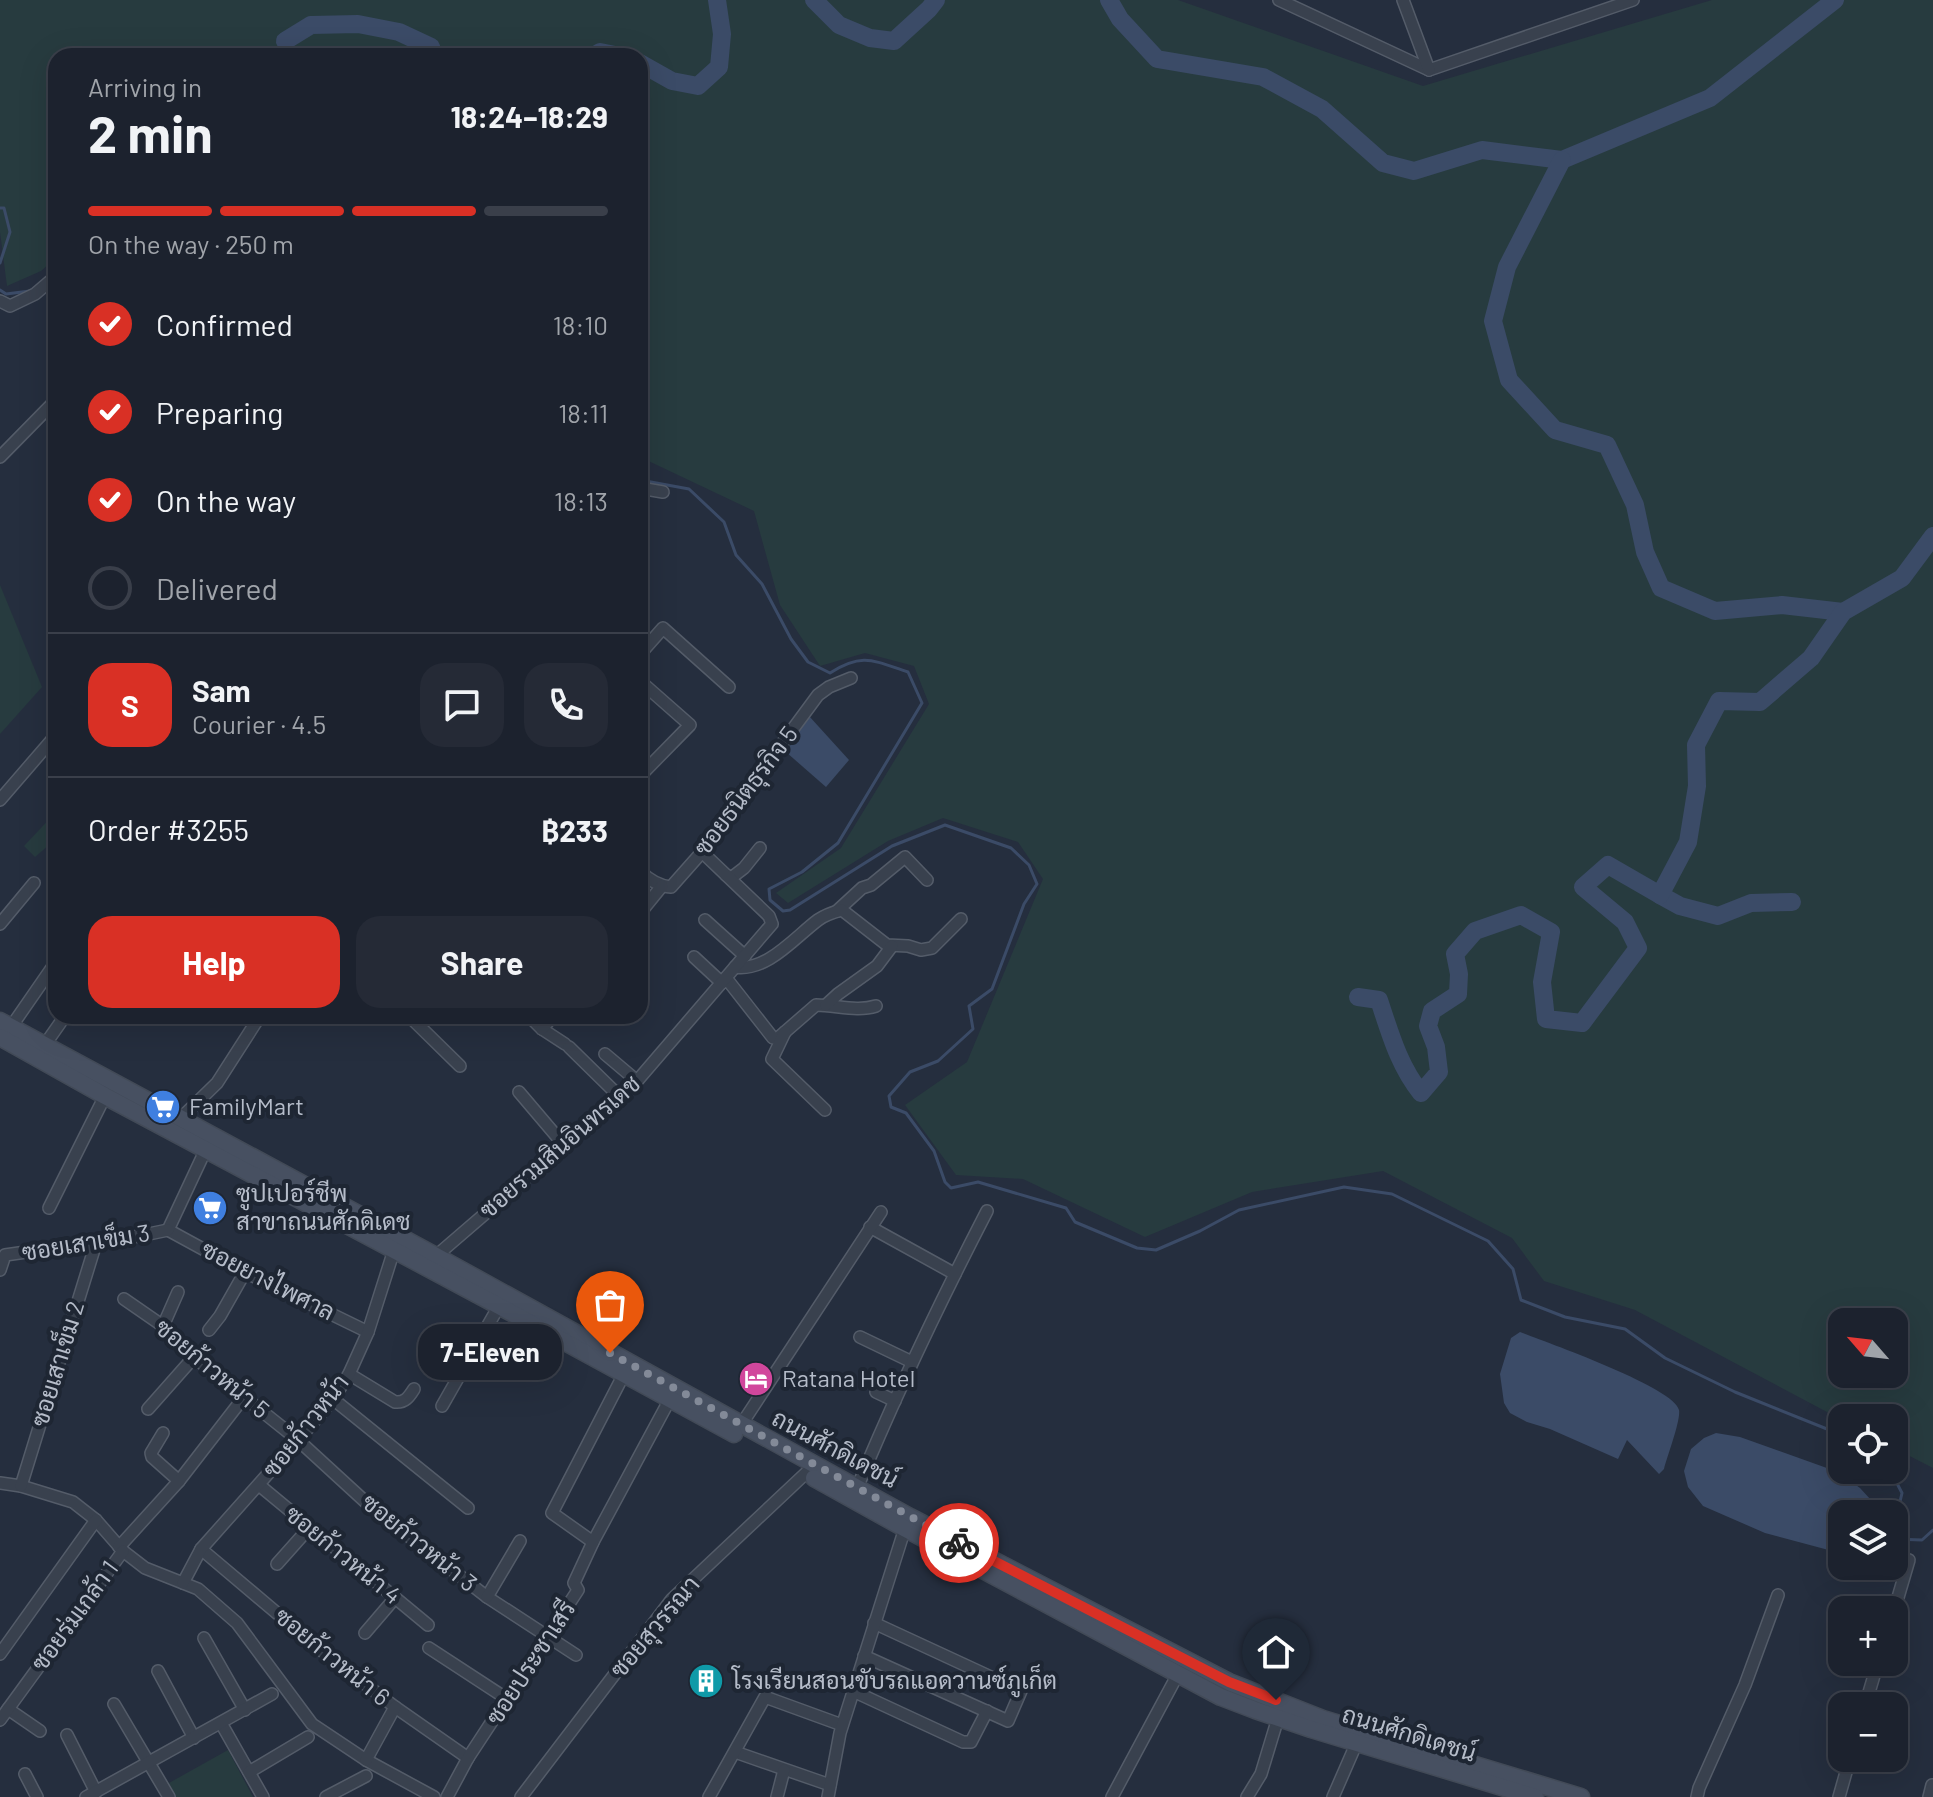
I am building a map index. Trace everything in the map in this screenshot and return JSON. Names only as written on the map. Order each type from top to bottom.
[{"type":"main road","name":"ถนนศักดิเดชน์","points":[[4,1029],[44,1046],[436,1256],[741,1425],[806,1473],[1229,1682],[1323,1719],[1581,1797]]},
{"type":"main road","name":"ถนนศักดิเดชน์","points":[[4,1029],[105,1096],[670,1399],[857,1488],[907,1523],[1221,1697],[1278,1718],[1535,1797]]},
{"type":"street","points":[[1279,0],[1429,70],[1610,3],[1633,0]]},
{"type":"street","points":[[1403,0],[1429,70]]},
{"type":"street","points":[[0,301],[10,306],[35,294],[48,283]]},
{"type":"street","points":[[0,457],[48,408]]},
{"type":"street","points":[[648,489],[663,492]]},
{"type":"street","points":[[648,645],[663,628],[729,687]]},
{"type":"street","name":"ซอยธนิตธุรกิจ 5","points":[[662,886],[671,887],[702,852],[818,695],[851,678]]},
{"type":"street","points":[[648,688],[690,725],[648,768]]},
{"type":"street","points":[[0,800],[48,744]]},
{"type":"street","points":[[702,852],[731,878],[760,848]]},
{"type":"street","points":[[735,967],[743,969],[784,949],[818,920],[837,911],[862,888],[871,885],[905,857],[927,880]]},
{"type":"street","name":"ซอยรวมสินอินทรเดช","points":[[436,1256],[637,1081],[772,924],[769,916],[726,875]]},
{"type":"street","points":[[648,879],[662,886],[648,903]]},
{"type":"street","points":[[0,924],[34,883]]},
{"type":"street","points":[[837,911],[846,912],[885,944],[921,950],[932,948],[961,919]]},
{"type":"street","points":[[705,920],[745,956]]},
{"type":"street","points":[[826,1005],[877,966],[892,946]]},
{"type":"street","points":[[694,957],[724,981],[771,1036],[778,1038],[816,1005],[858,1009],[876,1006]]},
{"type":"street","points":[[4,1029],[48,972]]},
{"type":"street","points":[[44,1046],[59,1024]]},
{"type":"street","points":[[180,1119],[217,1083],[255,1024]]},
{"type":"street","points":[[417,1024],[460,1066]]},
{"type":"street","points":[[537,1024],[567,1046],[620,1097]]},
{"type":"street","points":[[542,1029],[546,1024]]},
{"type":"street","points":[[786,1031],[772,1059],[825,1110]]},
{"type":"street","points":[[605,1054],[637,1081]]},
{"type":"street","points":[[519,1092],[564,1145]]},
{"type":"street","points":[[49,1208],[105,1096]]},
{"type":"street","points":[[168,1230],[206,1149]]},
{"type":"street","points":[[857,1488],[912,1362],[987,1211]]},
{"type":"street","points":[[741,1425],[881,1212]]},
{"type":"street","points":[[870,1227],[955,1274]]},
{"type":"street","name":"ซอยเสาเข็ม 3","points":[[0,1270],[5,1255],[168,1230]]},
{"type":"street","name":"ซอยยางไพศาล","points":[[168,1230],[245,1272],[368,1332]]},
{"type":"street","name":"ซอยเสาเข็ม 2","points":[[21,1486],[96,1243]]},
{"type":"street","name":"ซอยก้าวหน้า","points":[[183,1583],[201,1549],[333,1399],[349,1374],[368,1332],[394,1250]]},
{"type":"street","points":[[209,1330],[245,1272]]},
{"type":"street","points":[[163,1326],[178,1292]]},
{"type":"street","name":"ซอยก้าวหน้า 5","points":[[124,1299],[163,1326],[194,1357],[298,1440]]},
{"type":"street","points":[[442,1406],[499,1306]]},
{"type":"street","points":[[860,1337],[912,1362]]},
{"type":"street","points":[[148,1409],[194,1357]]},
{"type":"street","points":[[349,1374],[395,1402],[408,1398],[414,1389]]},
{"type":"street","points":[[593,1542],[552,1513],[624,1374]]},
{"type":"street","points":[[876,1392],[895,1401]]},
{"type":"street","name":"ซอยร่มเกล้า 1","points":[[0,1720],[121,1549],[244,1397]]},
{"type":"street","points":[[333,1399],[468,1508]]},
{"type":"street","name":"ซอยประชาเสรี","points":[[447,1797],[468,1758],[578,1590],[574,1583],[593,1542],[670,1399]]},
{"type":"street","points":[[163,1433],[151,1453],[152,1457],[179,1481]]},
{"type":"street","name":"ซอยก้าวหน้า 3","points":[[298,1440],[370,1506],[487,1597],[576,1655]]},
{"type":"street","name":"ซอยสุวรรณา","points":[[521,1797],[672,1599],[806,1473]]},
{"type":"street","points":[[0,1483],[73,1502],[145,1568],[198,1589],[237,1623],[312,1724],[366,1760],[434,1797]]},
{"type":"street","name":"ซอยก้าวหน้า 4","points":[[259,1485],[428,1625]]},
{"type":"street","points":[[0,1654],[96,1520]]},
{"type":"street","points":[[735,1752],[829,1791],[842,1725],[907,1523]]},
{"type":"street","points":[[277,1564],[309,1528]]},
{"type":"street","points":[[487,1597],[520,1541]]},
{"type":"street","name":"ซอยก้าวหน้า 6","points":[[201,1549],[317,1647],[468,1758]]},
{"type":"street","points":[[1898,1596],[1909,1560]]},
{"type":"street","points":[[1697,1797],[1745,1685],[1778,1595]]},
{"type":"street","points":[[365,1633],[395,1598]]},
{"type":"street","points":[[864,1656],[1008,1721],[1021,1691],[874,1623]]},
{"type":"street","points":[[204,1638],[245,1710]]},
{"type":"street","points":[[429,1648],[507,1699]]},
{"type":"street","points":[[158,1671],[194,1738]]},
{"type":"street","points":[[1112,1797],[1178,1674]]},
{"type":"street","points":[[853,1691],[963,1742],[971,1742],[987,1711]]},
{"type":"street","points":[[67,1735],[91,1794],[272,1694]]},
{"type":"street","points":[[709,1797],[765,1697],[842,1725]]},
{"type":"street","points":[[114,1704],[169,1797]]},
{"type":"street","points":[[366,1760],[395,1707]]},
{"type":"street","points":[[8,1709],[40,1731]]},
{"type":"street","points":[[1247,1797],[1261,1774],[1278,1718]]},
{"type":"street","points":[[221,1723],[263,1797]]},
{"type":"street","points":[[249,1772],[308,1737]]},
{"type":"street","points":[[1333,1797],[1357,1742]]},
{"type":"street","points":[[777,1797],[784,1770]]},
{"type":"street","points":[[1839,1797],[1846,1772]]},
{"type":"street","points":[[25,1774],[37,1797]]},
{"type":"street","points":[[326,1797],[366,1776]]},
{"type":"street","points":[[1929,1797],[1932,1785]]},
{"type":"green space","points":[[0,0],[1178,0],[1423,86],[1712,0],[1933,0],[1933,1468],[1908,1455],[1908,1404],[1828,1404],[1828,1413],[1635,1310],[1544,1281],[1512,1238],[1383,1171],[1252,1192],[1145,1237],[1023,1179],[956,1175],[905,1105],[967,1062],[1043,879],[1018,842],[943,818],[888,841],[788,903],[776,893],[841,848],[929,704],[914,666],[865,653],[820,666],[780,605],[754,511],[648,461],[648,48],[48,48],[48,265],[7,286],[0,232]]},
{"type":"green space","points":[[0,585],[42,687],[0,734]]},
{"type":"green space","points":[[48,820],[48,846],[35,857],[24,846]]},
{"type":"green space","points":[[228,1750],[253,1797],[176,1797],[169,1783]]},
{"type":"water","points":[[809,716],[849,760],[826,787],[786,752]]},
{"type":"water","points":[[1520,1332],[1633,1378],[1672,1400],[1679,1415],[1664,1469],[1659,1474],[1627,1440],[1618,1459],[1510,1413],[1504,1403],[1500,1374],[1511,1338]]},
{"type":"water","points":[[1716,1433],[1740,1437],[1828,1468],[1828,1484],[1854,1484],[1871,1500],[1828,1500],[1828,1550],[1765,1533],[1703,1506],[1688,1487],[1684,1471],[1691,1449]]},
{"type":"waterway","points":[[648,68],[672,81],[698,86],[719,67],[722,34],[717,0]]},
{"type":"waterway","points":[[814,0],[839,25],[870,38],[894,41],[936,0]]},
{"type":"waterway","points":[[1109,0],[1120,19],[1157,59],[1263,77],[1322,109],[1383,163],[1414,171],[1482,150],[1562,160],[1710,98],[1835,0]]},
{"type":"waterway","points":[[285,41],[311,25],[358,24],[399,32],[431,48]]},
{"type":"waterway","points":[[1562,160],[1507,267],[1493,321],[1509,380],[1555,430],[1607,445],[1635,505],[1645,552],[1661,588],[1715,611],[1782,605],[1843,612]]},
{"type":"waterway","points":[[0,208],[4,208],[10,232],[0,263]]},
{"type":"waterway","points":[[0,290],[6,294],[30,291]]},
{"type":"waterway","points":[[648,481],[689,489],[724,522],[736,555],[762,584],[791,639],[808,662],[830,673],[851,662],[869,660],[908,672],[922,703],[838,843],[802,872],[769,889],[770,900],[783,911],[790,910],[892,846],[945,825],[1011,848],[1029,865],[1037,884],[1024,904],[992,989],[969,1006],[973,1029],[938,1061],[910,1072],[889,1096],[891,1107],[906,1113],[934,1151],[945,1182],[951,1188],[978,1182],[1066,1208],[1075,1222],[1137,1248],[1156,1250],[1239,1210],[1344,1187],[1392,1194],[1488,1241],[1513,1269],[1521,1300],[1565,1317],[1625,1329],[1665,1358],[1735,1392],[1828,1429]]},
{"type":"waterway","points":[[1358,997],[1379,1000],[1401,1060],[1421,1093],[1439,1072],[1436,1047],[1428,1026],[1432,1011],[1458,994],[1459,974],[1455,954],[1475,931],[1521,915],[1551,932],[1542,982],[1546,1019],[1582,1023],[1638,948],[1625,922],[1583,887],[1608,865],[1660,895],[1688,842],[1697,786],[1696,745],[1719,701],[1760,702],[1811,658],[1843,612],[1902,578],[1933,536]]},
{"type":"waterway","points":[[1660,895],[1680,906],[1718,916],[1751,903],[1792,902]]},
{"type":"waterway","points":[[1897,1484],[1902,1493],[1900,1500]]},
{"type":"waterway","points":[[1908,1540],[1922,1540],[1933,1530]]},
{"type":"way so far","points":[[610,1353],[959,1543]]},
{"type":"place","name":"FamilyMart","points":[[163,1107]]},
{"type":"place","name":"ซูปเปอร์ชีพ สาขาถนนศักดิเดช","points":[[210,1208]]},
{"type":"place","name":"7-Eleven","points":[[610,1353]]},
{"type":"place","name":"Ratana Hotel","points":[[756,1379]]},
{"type":"place","name":"โรงเรียนสอนขับรถแอดวานซ์ภูเก็ต","points":[[706,1681]]},
{"type":"route","points":[[959,1543],[1229,1682],[1276,1700]]}]
